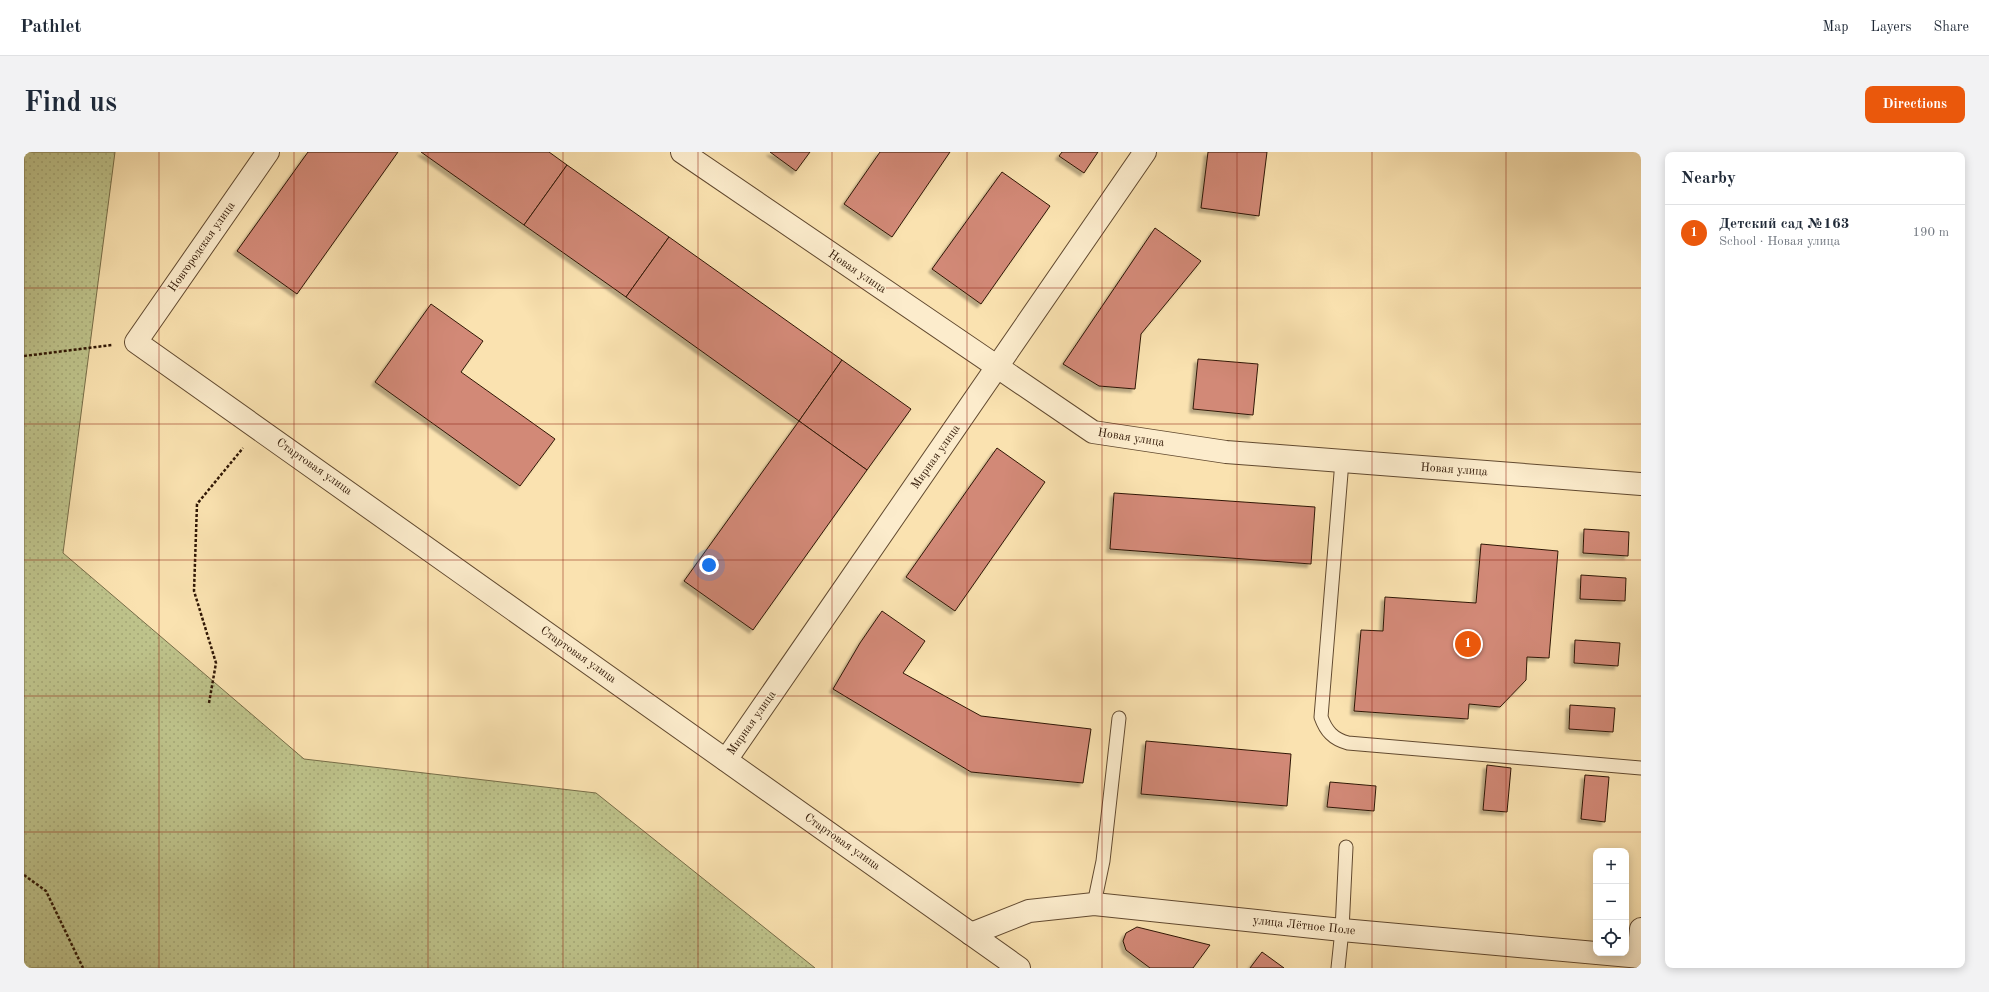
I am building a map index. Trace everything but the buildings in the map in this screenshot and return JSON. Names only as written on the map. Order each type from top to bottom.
[{"type":"street","name":"Новгородская улица","points":[[136,342],[268,152]]},
{"type":"street","name":"Новая улица","points":[[682,152],[1093,432],[1226,452],[1641,484]]},
{"type":"street","name":"Мирная улица","points":[[726,760],[998,368],[1145,152]]},
{"type":"street","name":"Стартовая улица","points":[[136,342],[1019,968]]},
{"type":"street","name":"улица Лётное Поле","points":[[971,934],[1029,911],[1094,904],[1636,961]]},
{"type":"street","points":[[1636,961],[1641,929]]},
{"type":"lane","points":[[1342,461],[1322,717],[1325,728],[1331,735],[1338,741],[1348,743],[1641,768]]},
{"type":"lane","points":[[1094,904],[1103,861],[1118,718]]},
{"type":"lane","points":[[1338,968],[1342,930],[1346,847]]},
{"type":"path","points":[[24,356],[136,342]]},
{"type":"path","points":[[208,703],[216,663],[194,591],[197,504],[259,429]]},
{"type":"path","points":[[24,875],[46,891],[83,968]]},
{"type":"green space","points":[[24,152],[115,152],[63,553],[304,759],[596,793],[815,968],[24,968]]},
{"type":"place","name":"Детский сад №163","points":[[1468,644]]}]
